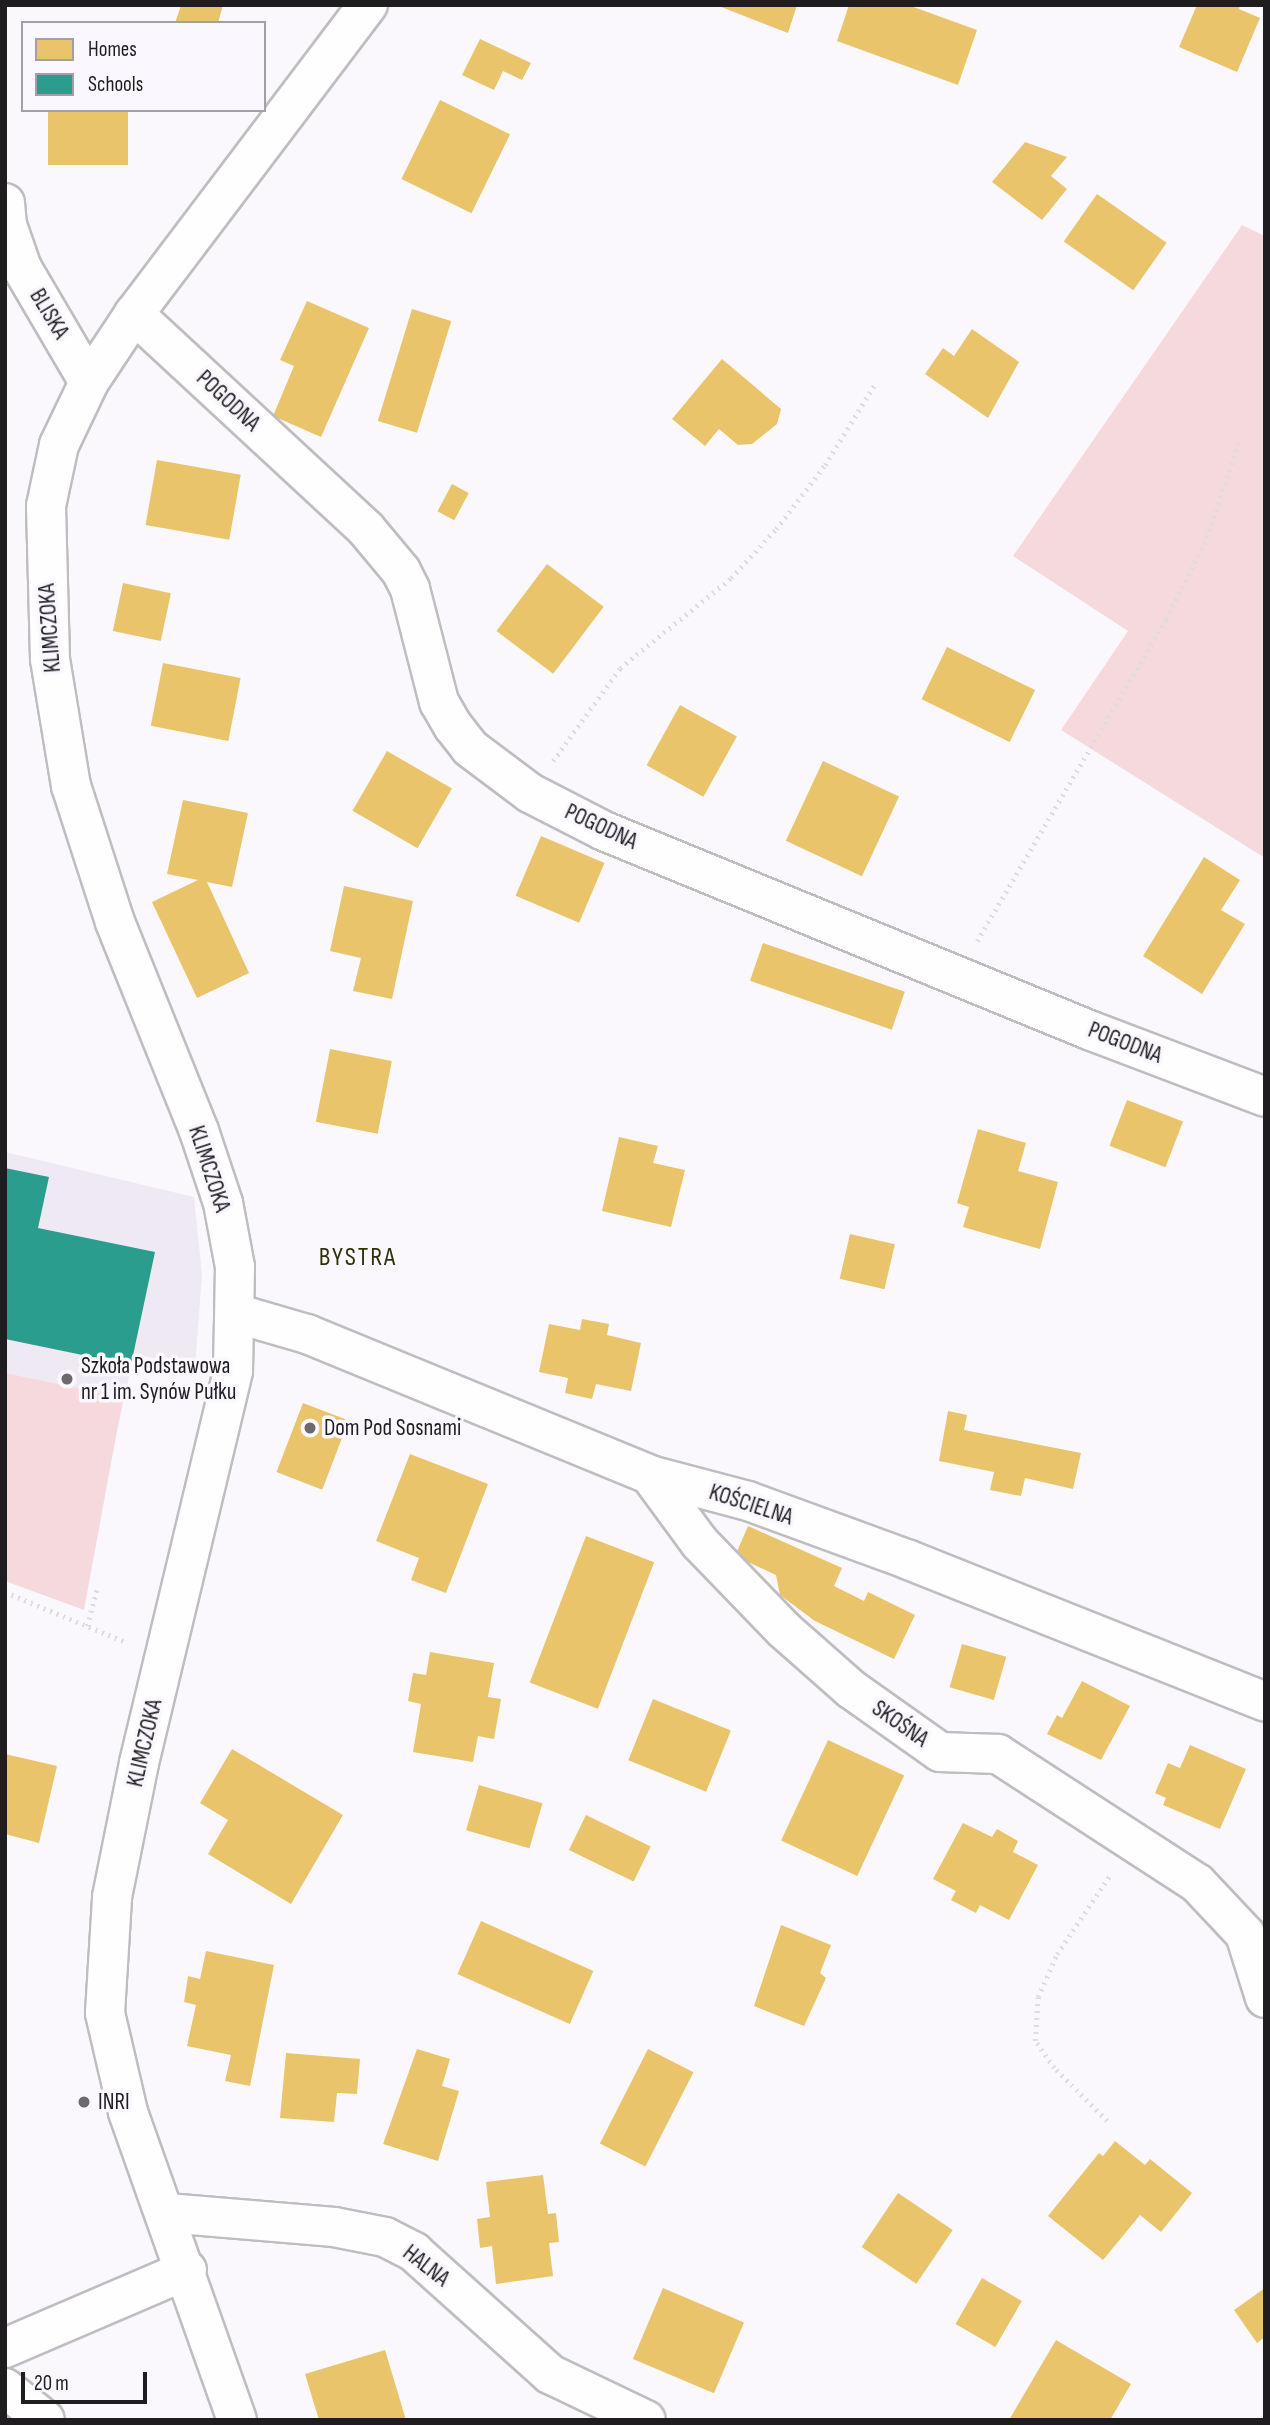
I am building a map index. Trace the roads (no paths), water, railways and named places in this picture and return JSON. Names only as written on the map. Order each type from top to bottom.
[{"type":"street","name":"KLIMCZOKA","points":[[237,2420],[167,2213],[128,2112],[105,2014],[112,1897],[164,1658],[232,1375],[234,1267],[223,1203],[115,922],[71,786],[52,672],[46,506],[59,445],[89,382],[134,314],[368,5]]},
{"type":"street","name":"BLISKA","points":[[5,203],[7,225],[22,268],[89,382]]},
{"type":"street","name":"POGODNA","points":[[134,314],[366,529],[401,571],[410,589],[439,702],[470,748],[530,793],[604,831],[1265,1097]]},
{"type":"street","name":"KOŚCIELNA","points":[[235,1313],[307,1334],[650,1475],[748,1501],[872,1547],[1265,1702]]},
{"type":"street","name":"SKOŚNA","points":[[650,1475],[700,1544],[783,1629],[851,1689],[940,1752],[998,1754],[1197,1883],[1245,1934],[1265,1998]]},
{"type":"street","name":"HALNA","points":[[167,2213],[334,2227],[385,2237],[414,2252],[550,2374],[646,2420]]},
{"type":"street","points":[[5,2348],[187,2270]]},
{"type":"street","points":[[5,2388],[45,2420]]},
{"type":"place","name":"Szkoła Podstawowa nr 1 im. Synów Pułku","points":[[67,1379]]},
{"type":"place","name":"Dom Pod Sosnami","points":[[310,1428]]},
{"type":"place","name":"INRI","points":[[84,2102]]},
{"type":"district","name":"BYSTRA","points":[[358,1258]]}]
